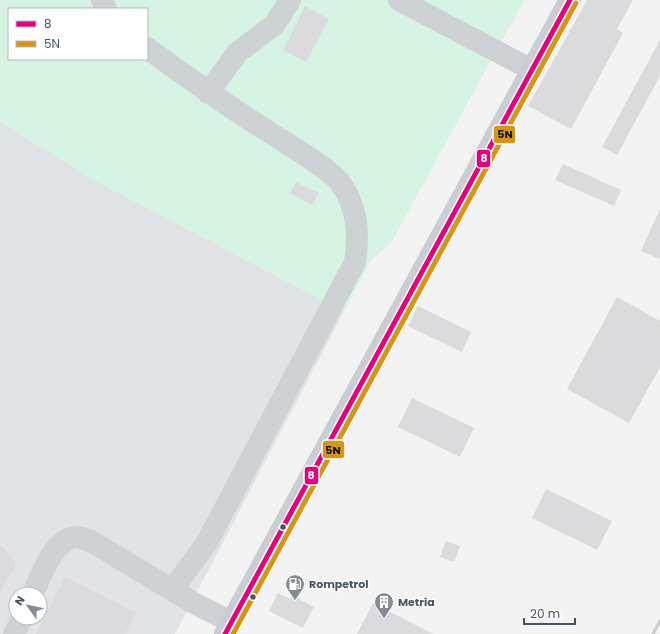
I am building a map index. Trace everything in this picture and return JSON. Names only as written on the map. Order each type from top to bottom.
[{"type":"main road","points":[[228,628],[570,0]]},
{"type":"lane","points":[[208,93],[237,53],[274,25],[290,0]]},
{"type":"lane","points":[[399,0],[532,70]]},
{"type":"lane","points":[[148,49],[208,93],[321,166],[341,183],[353,207],[358,227],[355,262],[209,537],[173,589]]},
{"type":"lane","points":[[37,586],[53,554],[65,541],[76,537],[89,540],[173,589],[228,628]]},
{"type":"shaded area","points":[[0,0],[524,0],[390,244],[371,260],[175,634],[0,634]]},
{"type":"green space","points":[[0,0],[524,0],[390,244],[371,260],[344,312],[97,182],[0,122]]},
{"type":"building","points":[[587,0],[633,0],[617,29],[623,33],[571,129],[528,106]]},
{"type":"building","points":[[305,6],[329,19],[306,62],[283,50]]},
{"type":"building","points":[[660,40],[660,76],[617,155],[602,147]]},
{"type":"building","points":[[563,164],[621,190],[614,206],[555,180]]},
{"type":"building","points":[[296,182],[319,193],[312,205],[290,193]]},
{"type":"building","points":[[660,209],[660,259],[641,251]]},
{"type":"building","points":[[617,297],[660,321],[660,367],[629,423],[567,389]]},
{"type":"building","points":[[418,306],[471,332],[462,352],[408,326]]},
{"type":"building","points":[[412,398],[474,428],[460,457],[398,427]]},
{"type":"building","points":[[546,489],[612,521],[597,550],[532,518]]},
{"type":"building","points":[[446,541],[460,546],[454,562],[440,557]]},
{"type":"building","points":[[0,545],[15,561],[15,568],[0,591]]},
{"type":"building","points":[[65,577],[136,613],[125,634],[36,634],[40,626],[48,626],[48,610]]},
{"type":"building","points":[[278,593],[291,599],[292,595],[314,607],[303,628],[269,611]]},
{"type":"building","name":"Metria","points":[[373,603],[433,634],[357,634]]},
{"type":"railway","points":[[653,634],[660,621]]},
{"type":"transit line","name":"8","points":[[225,634],[570,0]]},
{"type":"transit line","name":"5N","points":[[233,634],[576,3]]},
{"type":"place","name":"Rompetrol","points":[[295,601]]},
{"type":"place","name":"Metria","points":[[384,619]]}]
